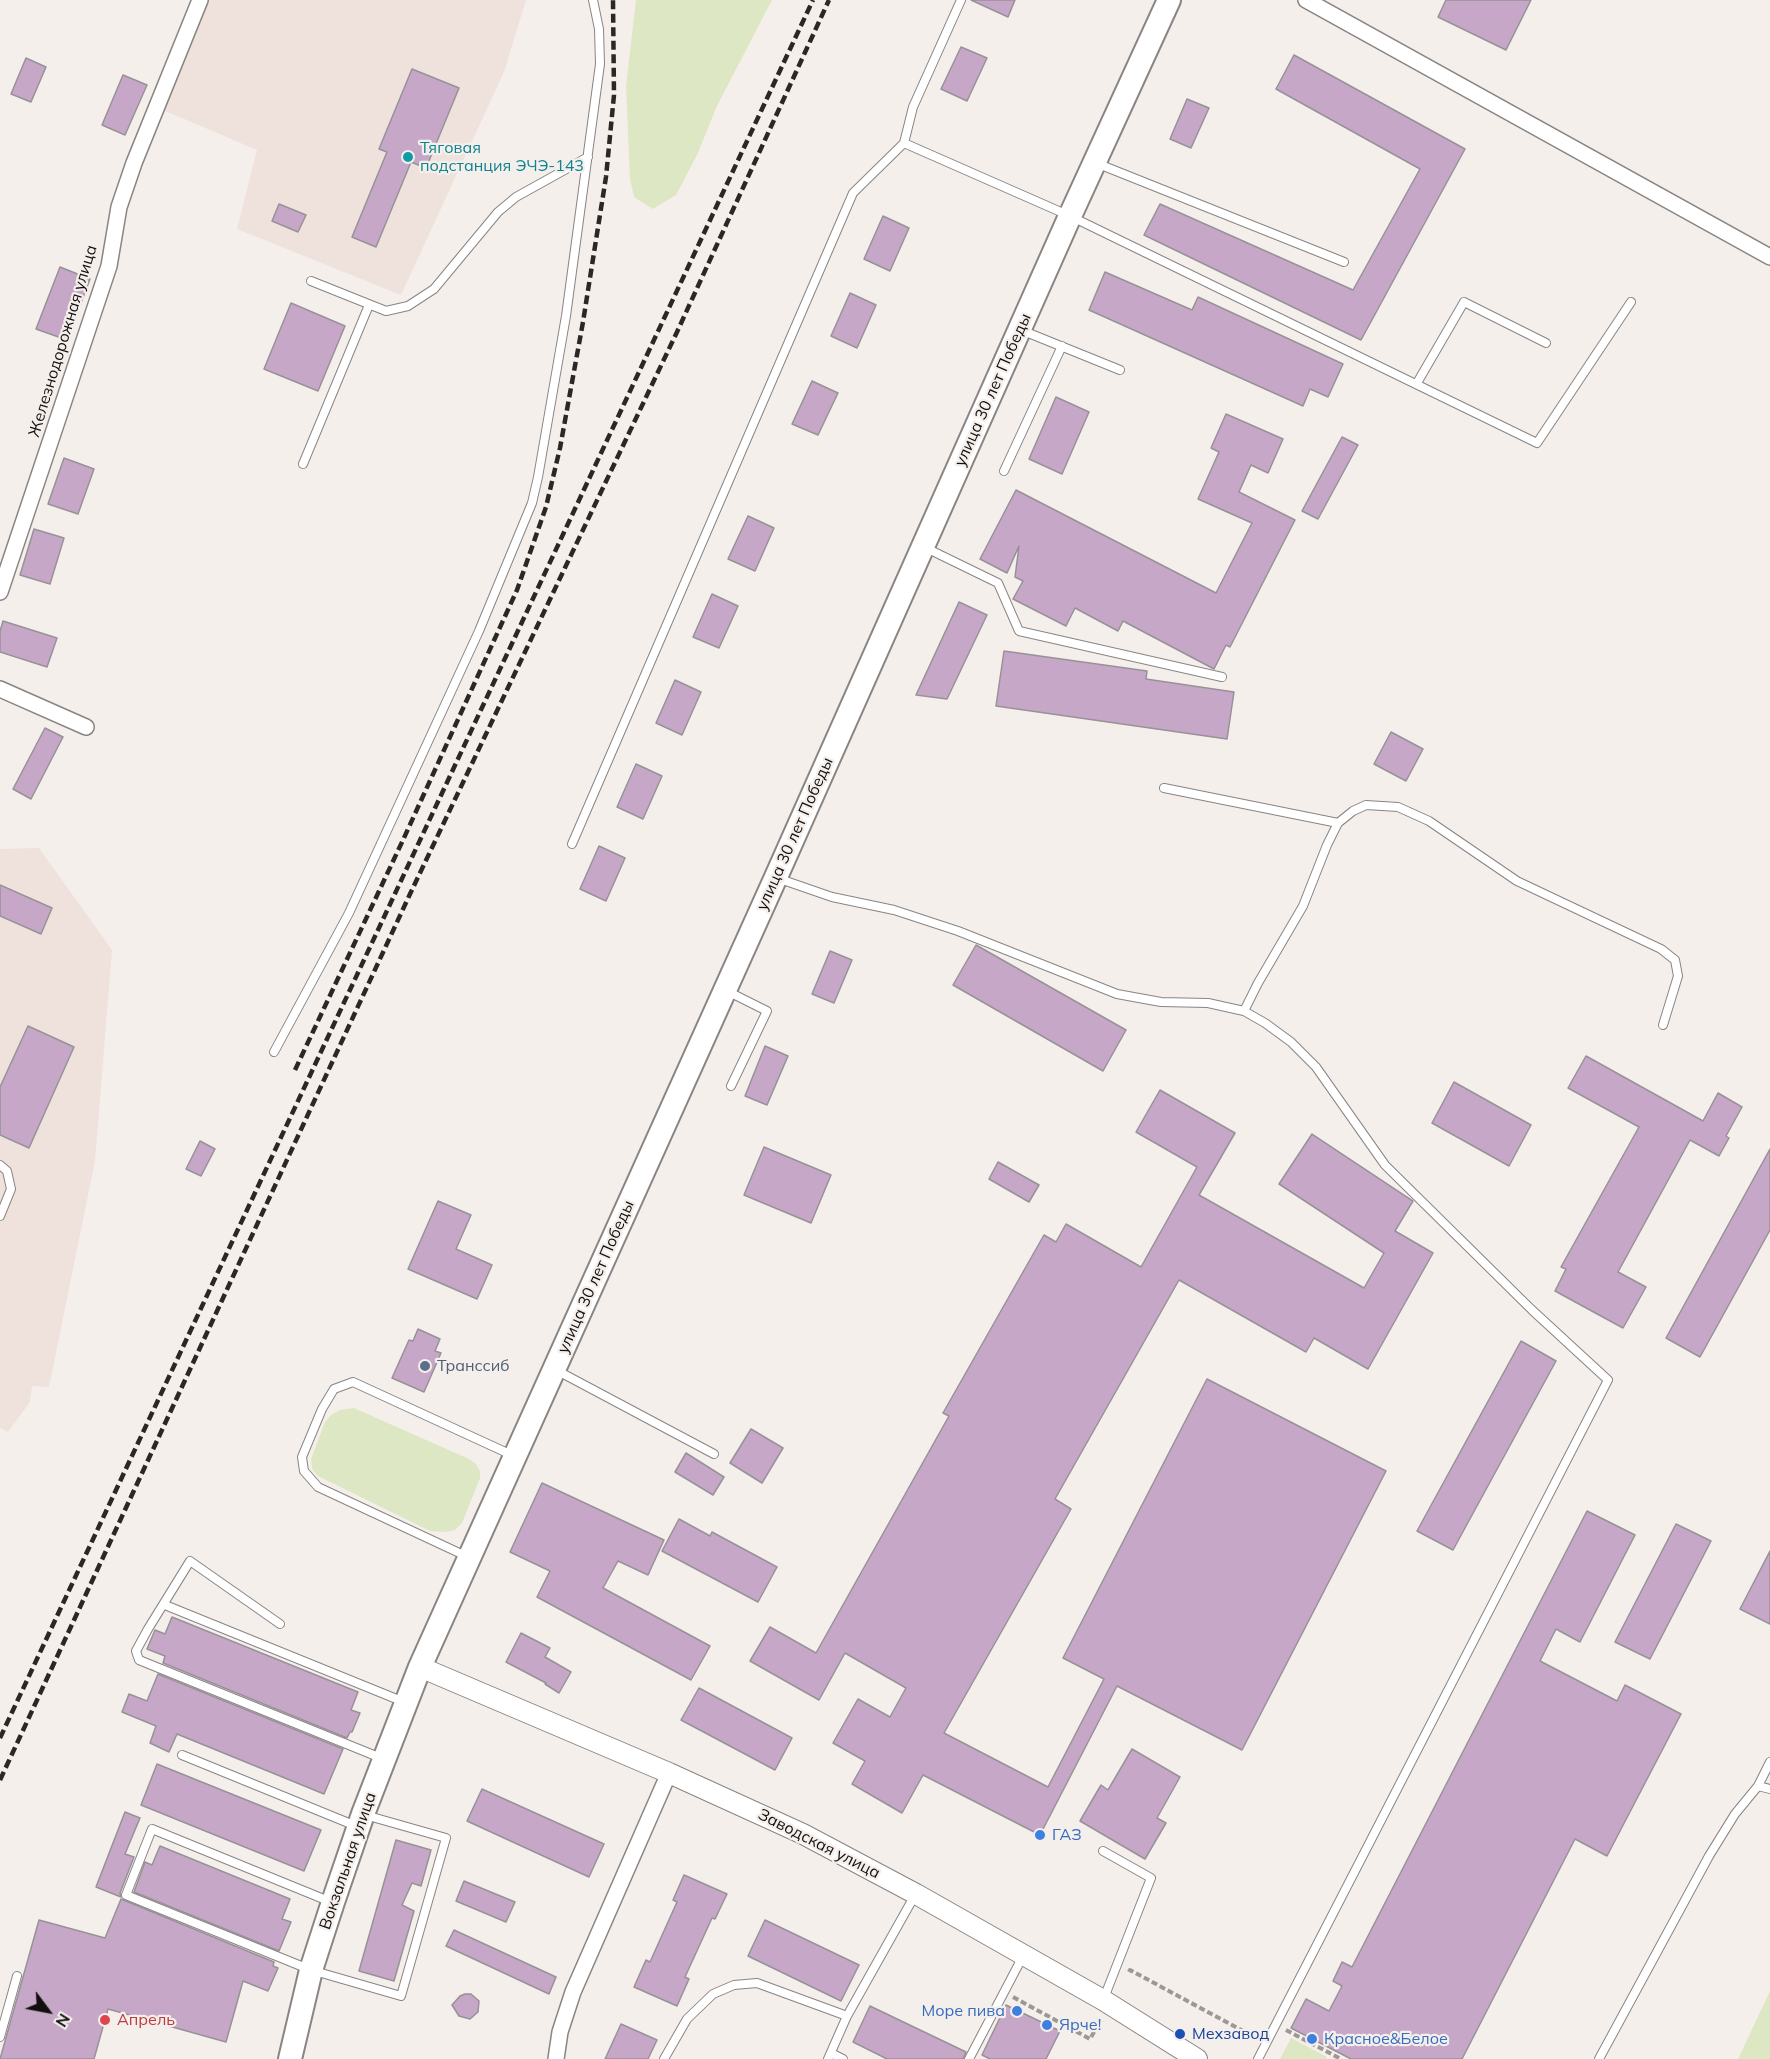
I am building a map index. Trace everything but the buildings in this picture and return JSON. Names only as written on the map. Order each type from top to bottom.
[{"type":"main road","name":"улица 30 лет Победы","points":[[420,1667],[1169,0]]},
{"type":"main road","name":"Вокзальная улица","points":[[290,2059],[311,1970],[360,1820],[420,1667]]},
{"type":"street","name":"Железнодорожная улица","points":[[0,592],[109,266],[119,207],[200,0]]},
{"type":"street","points":[[1306,0],[1770,257]]},
{"type":"street","points":[[0,689],[86,726]]},
{"type":"street","name":"Заводская улица","points":[[420,1667],[669,1773],[802,1834],[1023,1954],[1107,2002],[1197,2059]]},
{"type":"street","points":[[556,2059],[560,2032],[573,1992],[669,1773]]},
{"type":"lane","points":[[274,1052],[349,913],[480,631],[532,503],[566,316],[600,64],[599,29],[592,0]]},
{"type":"lane","points":[[572,844],[853,193],[904,142],[913,107],[961,0]]},
{"type":"lane","points":[[904,142],[1071,216],[1537,443],[1631,302]]},
{"type":"lane","points":[[311,280],[386,311],[408,306],[434,289],[498,212],[516,197],[588,157]]},
{"type":"lane","points":[[1095,162],[1344,262]]},
{"type":"lane","points":[[1417,383],[1464,302],[1546,343]]},
{"type":"lane","points":[[303,464],[369,304]]},
{"type":"lane","points":[[1020,329],[1120,370]]},
{"type":"lane","points":[[1004,471],[1062,346]]},
{"type":"lane","points":[[923,547],[998,583],[1019,631],[1222,677]]},
{"type":"lane","points":[[1164,788],[1338,824]]},
{"type":"lane","points":[[1244,1011],[1303,906],[1327,845],[1338,824],[1353,811],[1366,805],[1398,807],[1429,821],[1517,881],[1660,949],[1675,960],[1678,976],[1662,1025]]},
{"type":"lane","points":[[776,877],[832,897],[894,910],[958,930],[1117,994],[1161,1002],[1208,1003],[1244,1011],[1265,1023],[1291,1042],[1316,1067],[1384,1165],[1532,1310],[1608,1380],[1258,2059]]},
{"type":"lane","points":[[725,990],[766,1011],[731,1086]]},
{"type":"lane","points":[[0,1165],[7,1171],[11,1189],[0,1216]]},
{"type":"lane","points":[[555,1369],[714,1454]]},
{"type":"lane","points":[[469,1558],[318,1487],[304,1472],[302,1457],[322,1409],[334,1389],[352,1382],[515,1456]]},
{"type":"lane","points":[[280,1624],[190,1561],[136,1651],[139,1660],[384,1759]]},
{"type":"lane","points":[[165,1605],[406,1702]]},
{"type":"lane","points":[[182,1755],[360,1820],[446,1838],[401,1996],[311,1970],[126,1895],[152,1829],[333,1902]]},
{"type":"lane","points":[[1599,2059],[1708,1856],[1735,1814],[1758,1786],[1770,1762]]},
{"type":"lane","points":[[1758,1786],[1770,1789]]},
{"type":"lane","points":[[1103,1851],[1151,1878],[1107,2002]]},
{"type":"lane","points":[[843,2059],[829,2056],[847,2016],[916,1894]]},
{"type":"lane","points":[[969,2059],[1023,1954]]},
{"type":"lane","points":[[0,2037],[17,1976]]},
{"type":"lane","points":[[664,2059],[687,2019],[712,1994],[734,1985],[757,1983],[847,2016]]},
{"type":"path","points":[[1004,1993],[1090,2039],[1107,2002],[1130,1970],[1276,2048],[1285,2030],[1341,2059]]},
{"type":"path","points":[[1329,2059],[1331,2054]]},
{"type":"shaded area","points":[[207,0],[526,0],[504,72],[401,295],[237,229],[257,150],[163,110]]},
{"type":"shaded area","points":[[39,848],[112,950],[95,1161],[49,1387],[32,1386],[30,1402],[8,1432],[0,1428],[0,849]]},
{"type":"green space","points":[[636,0],[772,0],[717,106],[697,155],[676,195],[653,209],[634,197],[630,179],[626,86]]},
{"type":"green space","points":[[354,1408],[476,1464],[480,1471],[480,1478],[462,1523],[455,1530],[430,1531],[318,1476],[312,1469],[311,1459],[325,1422],[340,1410]]},
{"type":"green space","points":[[1770,1991],[1770,2059],[1738,2059]]},
{"type":"green space","points":[[1291,2038],[1327,2057],[1326,2059],[1280,2059]]},
{"type":"railway","points":[[295,1070],[517,590],[546,507],[560,448],[583,322],[606,177],[614,95],[613,0]]},
{"type":"railway","points":[[0,1738],[813,0]]},
{"type":"railway","points":[[0,1780],[410,894],[677,332],[829,0]]},
{"type":"place","name":"Тяговая подстанция ЭЧЭ-143","points":[[408,157]]},
{"type":"place","name":"Транссиб","points":[[425,1366]]},
{"type":"place","name":"ГАЗ","points":[[1040,1835]]},
{"type":"place","name":"Море пива","points":[[1017,2011]]},
{"type":"place","name":"Апрель","points":[[105,2020]]},
{"type":"place","name":"Ярче!","points":[[1047,2025]]},
{"type":"place","name":"Мехзавод","points":[[1180,2034]]},
{"type":"place","name":"Красное&Белое","points":[[1312,2039]]}]
